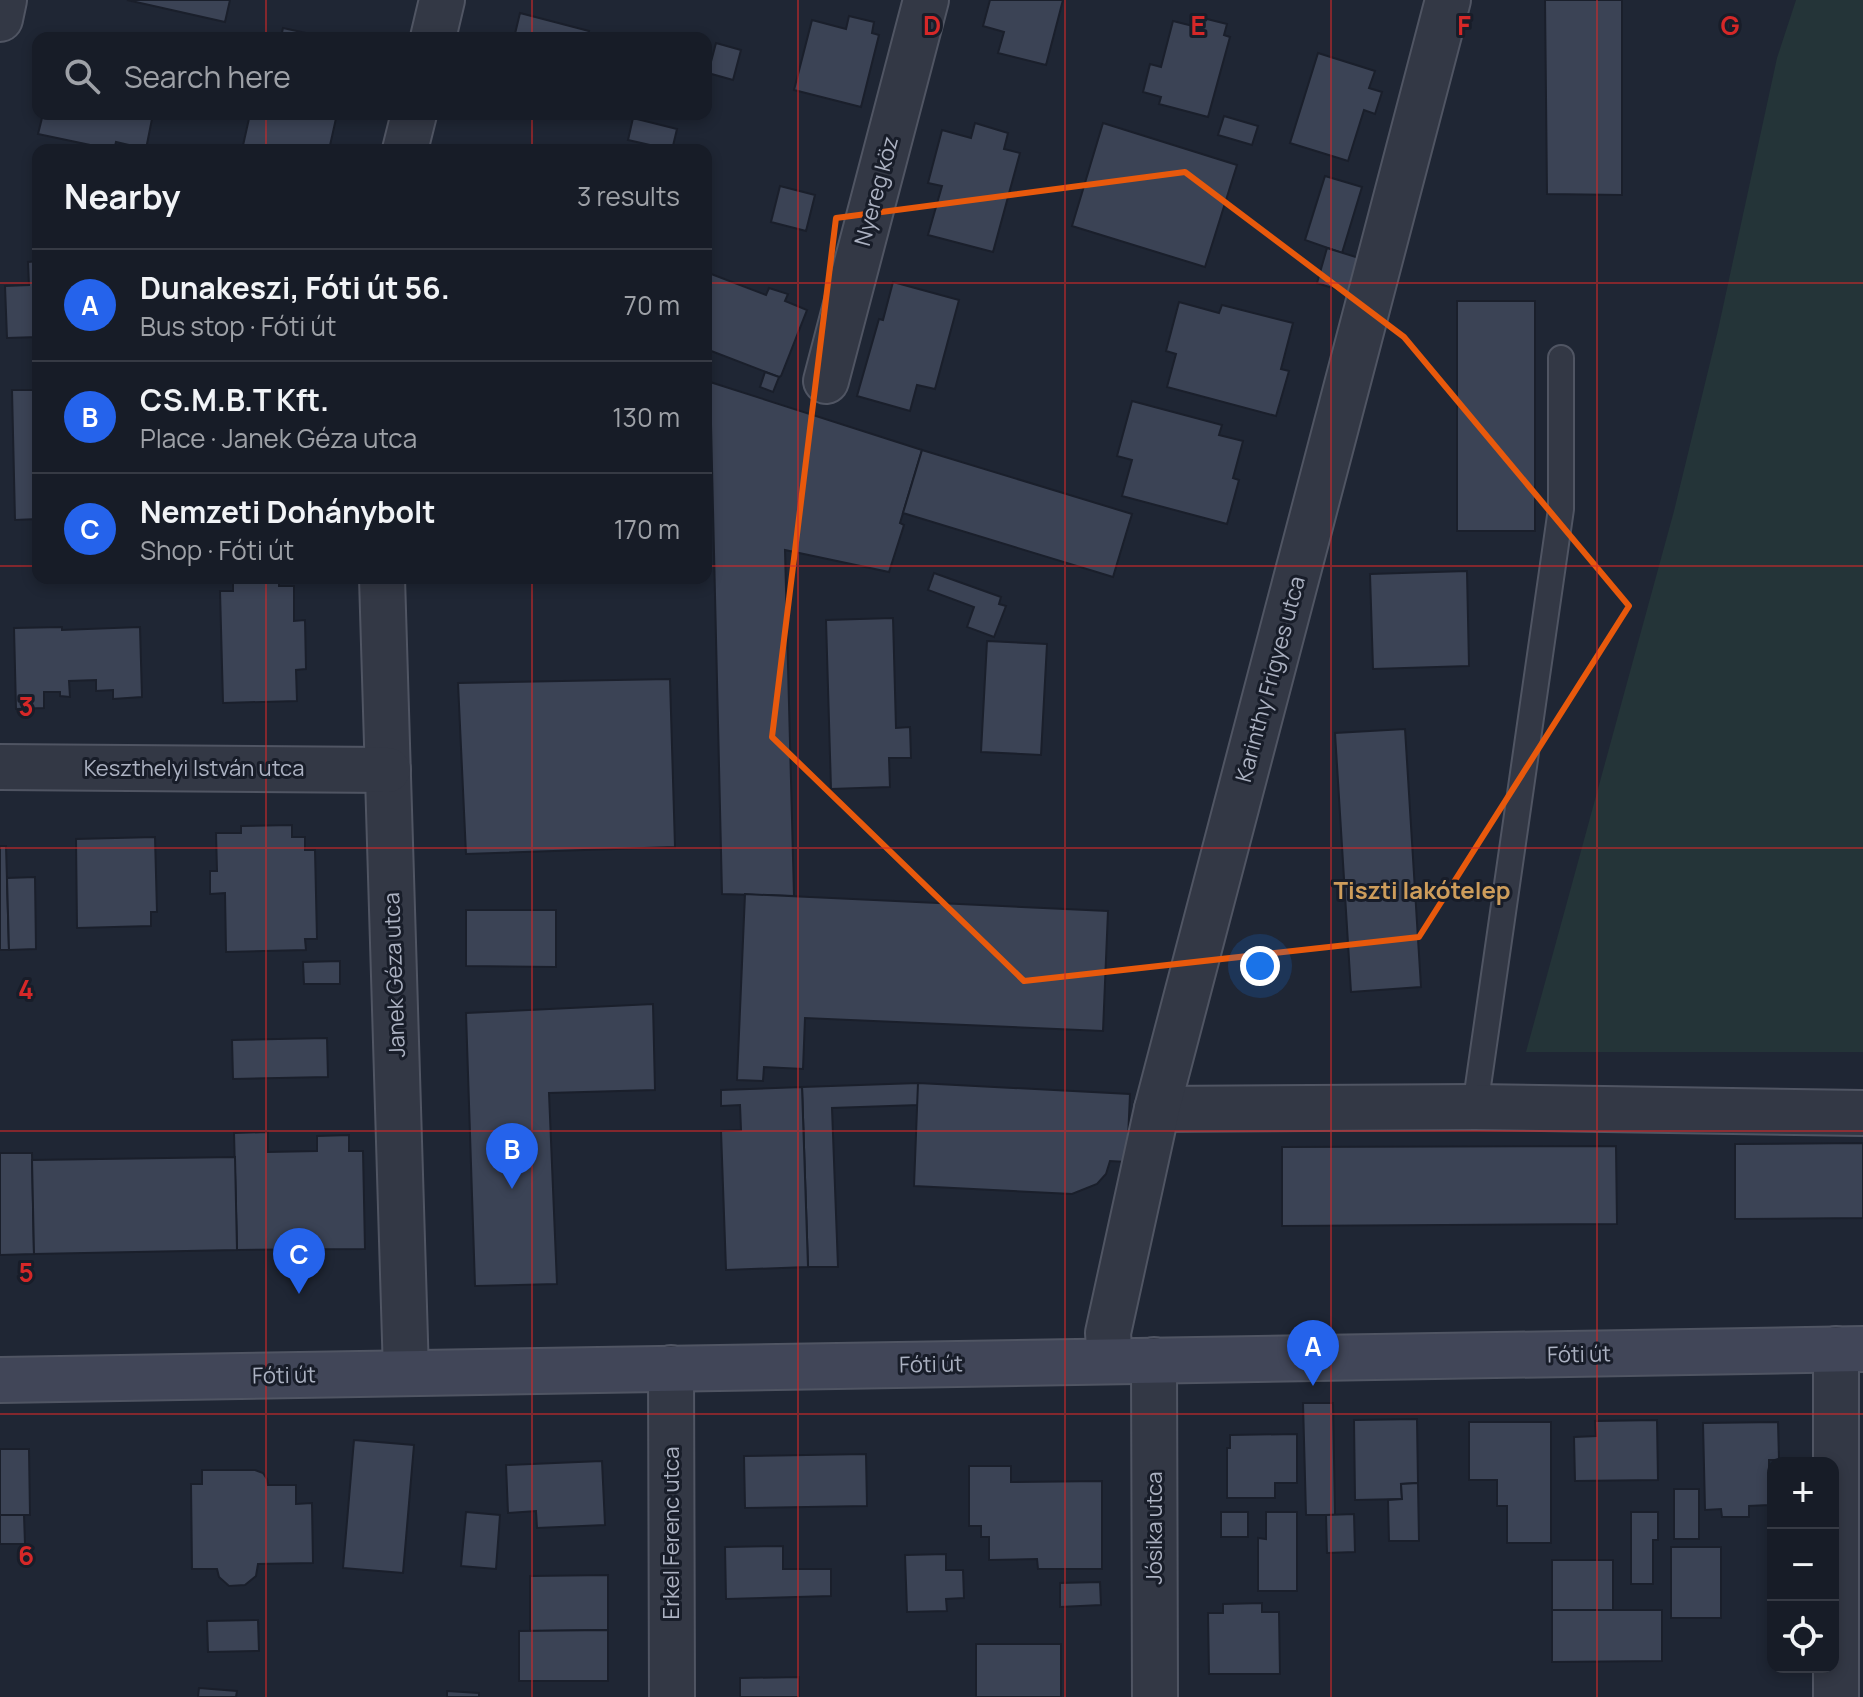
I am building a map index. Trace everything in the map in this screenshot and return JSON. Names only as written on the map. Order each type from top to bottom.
[{"type":"main road","name":"Fóti út","points":[[0,1380],[1849,1349]]},
{"type":"street","points":[[0,19],[4,0]]},
{"type":"street","points":[[434,32],[442,0]]},
{"type":"street","name":"Nyereg köz","points":[[826,381],[926,0]]},
{"type":"street","name":"Karinthy Frigyes utca","points":[[1110,1361],[1108,1333],[1157,1109],[1448,0]]},
{"type":"street","points":[[406,144],[412,120]]},
{"type":"street","name":"Janek Géza utca","points":[[382,584],[406,1373]]},
{"type":"street","name":"Keszthelyi István utca","points":[[0,767],[388,770]]},
{"type":"street","points":[[1157,1109],[1475,1107],[1863,1113]]},
{"type":"street","points":[[1836,1697],[1849,1349]]},
{"type":"street","name":"Jósika utca","points":[[1154,1360],[1155,1697]]},
{"type":"street","name":"Erkel Ferenc utca","points":[[671,1368],[672,1697]]},
{"type":"lane","points":[[1475,1107],[1561,509],[1561,358]]},
{"type":"highlighted area","points":[[1185,172],[1404,337],[1629,606],[1419,937],[1024,981],[772,737],[836,218]]},
{"type":"shaded area","points":[[1796,0],[1863,0],[1863,1052],[1526,1052],[1674,511],[1718,330],[1777,58]]},
{"type":"building","points":[[127,0],[230,0],[225,22]]},
{"type":"building","points":[[990,0],[1063,0],[1046,65],[998,53],[1004,32],[983,26]]},
{"type":"building","points":[[1545,0],[1622,0],[1622,195],[1547,194]]},
{"type":"building","points":[[520,13],[589,31],[589,32],[515,32]]},
{"type":"building","points":[[849,16],[874,22],[872,33],[879,35],[861,107],[794,90],[812,20],[846,29]]},
{"type":"building","points":[[1203,18],[1227,24],[1224,35],[1230,37],[1208,117],[1159,104],[1161,97],[1143,92],[1150,64],[1161,67],[1173,21],[1201,28]]},
{"type":"building","points":[[716,43],[741,50],[733,80],[712,74]]},
{"type":"building","points":[[1318,53],[1375,71],[1369,88],[1382,92],[1375,114],[1364,110],[1348,161],[1290,143]]},
{"type":"building","points":[[1224,116],[1258,126],[1252,145],[1218,135]]},
{"type":"building","points":[[42,120],[152,120],[147,144],[86,144],[38,134]]},
{"type":"building","points":[[249,120],[336,120],[330,144],[243,144]]},
{"type":"building","points":[[633,120],[677,129],[673,144],[646,144],[628,140]]},
{"type":"building","points":[[975,123],[1008,133],[1004,149],[1020,153],[993,252],[928,235],[942,186],[928,183],[942,130],[971,138]]},
{"type":"building","points":[[1103,123],[1237,165],[1205,267],[1072,226]]},
{"type":"building","points":[[1325,176],[1362,187],[1342,253],[1305,240]]},
{"type":"building","points":[[780,186],[815,195],[806,231],[771,222]]},
{"type":"building","points":[[1327,248],[1359,258],[1348,293],[1317,283]]},
{"type":"building","points":[[28,262],[32,262],[32,337],[7,338],[5,286],[29,285]]},
{"type":"building","points":[[712,274],[766,295],[769,288],[788,294],[785,301],[807,310],[779,377],[712,351]]},
{"type":"building","points":[[893,282],[959,300],[935,389],[917,385],[910,411],[857,396]]},
{"type":"building","points":[[1457,301],[1535,301],[1535,531],[1457,531]]},
{"type":"building","points":[[1179,302],[1219,313],[1222,305],[1293,323],[1281,369],[1289,371],[1276,416],[1167,387],[1176,354],[1166,351]]},
{"type":"building","points":[[765,372],[779,377],[773,392],[760,387]]},
{"type":"building","points":[[712,383],[922,450],[889,572],[785,550],[794,896],[722,894]]},
{"type":"building","points":[[12,390],[32,390],[32,519],[15,520]]},
{"type":"building","points":[[1132,401],[1222,425],[1219,435],[1243,441],[1233,478],[1239,480],[1227,524],[1122,496],[1132,460],[1117,456]]},
{"type":"building","points":[[922,450],[1132,514],[1113,577],[903,513]]},
{"type":"building","points":[[1467,571],[1469,666],[1373,669],[1370,574]]},
{"type":"building","points":[[934,573],[1001,597],[999,604],[1006,606],[994,637],[967,627],[974,607],[928,590]]},
{"type":"building","points":[[233,584],[294,586],[294,621],[305,620],[306,669],[296,670],[297,701],[223,703],[220,591],[233,591]]},
{"type":"building","points":[[893,618],[896,728],[910,727],[911,758],[889,758],[890,787],[831,789],[826,620]]},
{"type":"building","points":[[62,627],[62,630],[140,627],[142,697],[113,699],[113,690],[96,691],[96,680],[69,681],[70,697],[60,696],[60,692],[44,692],[44,708],[16,709],[14,628]]},
{"type":"building","points":[[987,641],[1047,644],[1041,755],[981,752]]},
{"type":"building","points":[[670,679],[675,847],[466,854],[458,683]]},
{"type":"building","points":[[1405,729],[1421,987],[1351,992],[1335,733]]},
{"type":"building","points":[[292,825],[292,837],[305,837],[305,850],[315,850],[317,939],[305,939],[306,950],[226,952],[225,893],[210,894],[210,871],[217,871],[216,833],[241,833],[241,826]]},
{"type":"building","points":[[155,837],[157,912],[151,912],[151,926],[77,928],[76,839]]},
{"type":"building","points":[[0,846],[6,846],[9,950],[0,950]]},
{"type":"building","points":[[35,877],[36,949],[9,950],[7,878]]},
{"type":"building","points":[[745,894],[1108,911],[1103,1031],[805,1018],[803,1069],[764,1067],[763,1081],[737,1080]]},
{"type":"building","points":[[466,910],[556,910],[556,967],[466,966]]},
{"type":"building","points":[[340,961],[340,984],[304,984],[303,962]]},
{"type":"building","points":[[653,1004],[655,1090],[549,1093],[557,1284],[475,1286],[466,1013]]},
{"type":"building","points":[[327,1038],[328,1077],[233,1079],[232,1040]]},
{"type":"building","points":[[918,1083],[919,1105],[832,1108],[838,1267],[808,1267],[802,1087]]},
{"type":"building","points":[[918,1083],[1130,1094],[1127,1162],[1110,1161],[1106,1174],[1097,1184],[1072,1194],[914,1186]]},
{"type":"building","points":[[802,1087],[808,1267],[726,1270],[721,1131],[741,1130],[740,1105],[721,1106],[721,1090]]},
{"type":"building","points":[[268,1132],[268,1152],[317,1151],[317,1136],[349,1135],[349,1151],[363,1151],[365,1249],[237,1250],[234,1133]]},
{"type":"building","points":[[1863,1143],[1863,1218],[1735,1219],[1735,1144]]},
{"type":"building","points":[[1616,1146],[1617,1224],[1282,1226],[1282,1147]]},
{"type":"building","points":[[0,1153],[32,1153],[34,1254],[0,1255]]},
{"type":"building","points":[[235,1157],[237,1250],[34,1254],[32,1160]]},
{"type":"building","points":[[1303,1403],[1333,1403],[1335,1515],[1306,1515]]},
{"type":"building","points":[[1417,1419],[1418,1483],[1401,1484],[1402,1499],[1355,1500],[1354,1420]]},
{"type":"building","points":[[1657,1420],[1658,1480],[1575,1481],[1574,1437],[1596,1436],[1595,1421]]},
{"type":"building","points":[[1469,1422],[1551,1422],[1551,1543],[1507,1543],[1507,1506],[1497,1506],[1497,1480],[1469,1480]]},
{"type":"building","points":[[1778,1422],[1779,1457],[1767,1457],[1767,1505],[1749,1506],[1749,1517],[1722,1517],[1721,1509],[1705,1510],[1703,1423]]},
{"type":"building","points":[[1297,1434],[1297,1483],[1275,1483],[1275,1498],[1227,1498],[1230,1435]]},
{"type":"building","points":[[354,1440],[414,1445],[403,1573],[343,1568]]},
{"type":"building","points":[[0,1449],[29,1449],[30,1515],[0,1515]]},
{"type":"building","points":[[866,1454],[867,1506],[745,1508],[744,1456]]},
{"type":"building","points":[[602,1461],[605,1525],[537,1528],[536,1511],[508,1513],[506,1465]]},
{"type":"building","points":[[969,1466],[1011,1466],[1011,1482],[1102,1481],[1102,1569],[1038,1569],[1037,1559],[989,1560],[989,1537],[981,1537],[981,1526],[969,1526]]},
{"type":"building","points":[[202,1470],[255,1470],[263,1473],[268,1485],[296,1485],[296,1504],[312,1503],[313,1563],[258,1564],[256,1576],[245,1585],[229,1586],[219,1577],[217,1569],[192,1569],[191,1484],[202,1484]]},
{"type":"building","points":[[1418,1483],[1419,1541],[1389,1541],[1388,1500],[1402,1499],[1401,1484]]},
{"type":"building","points":[[1674,1489],[1699,1489],[1699,1539],[1674,1539]]},
{"type":"building","points":[[466,1512],[500,1515],[496,1569],[461,1566]]},
{"type":"building","points":[[1221,1512],[1248,1512],[1248,1537],[1221,1537]]},
{"type":"building","points":[[1266,1512],[1297,1512],[1297,1591],[1258,1591],[1258,1538],[1266,1539]]},
{"type":"building","points":[[1631,1512],[1658,1512],[1658,1540],[1653,1540],[1653,1584],[1631,1584]]},
{"type":"building","points":[[1354,1514],[1355,1552],[1327,1553],[1326,1515]]},
{"type":"building","points":[[0,1515],[24,1515],[25,1544],[0,1544]]},
{"type":"building","points":[[783,1546],[783,1569],[831,1569],[831,1596],[726,1599],[725,1547]]},
{"type":"building","points":[[1671,1547],[1721,1547],[1721,1618],[1671,1618]]},
{"type":"building","points":[[946,1554],[946,1570],[963,1570],[964,1598],[946,1599],[947,1611],[907,1612],[905,1555]]},
{"type":"building","points":[[1552,1560],[1613,1560],[1613,1610],[1552,1610]]},
{"type":"building","points":[[608,1575],[608,1630],[530,1631],[530,1576]]},
{"type":"building","points":[[1100,1582],[1101,1605],[1060,1607],[1060,1583]]},
{"type":"building","points":[[1262,1603],[1262,1612],[1279,1612],[1280,1674],[1209,1674],[1208,1613],[1223,1613],[1223,1604]]},
{"type":"building","points":[[1552,1610],[1662,1610],[1662,1661],[1552,1662]]},
{"type":"building","points":[[258,1620],[259,1651],[208,1652],[207,1621]]},
{"type":"building","points":[[608,1630],[608,1681],[519,1681],[519,1631]]},
{"type":"building","points":[[976,1644],[1061,1644],[1061,1697],[976,1697]]},
{"type":"building","points":[[799,1677],[799,1697],[740,1697],[740,1678]]},
{"type":"building","points":[[199,1688],[237,1691],[236,1697],[198,1697]]},
{"type":"building","points":[[447,1691],[479,1693],[479,1697],[447,1697]]},
{"type":"place","name":"CS.M.B.T Kft.","points":[[512,1189]]},
{"type":"place","name":"Nemzeti Dohánybolt","points":[[299,1294]]},
{"type":"place","name":"Dunakeszi, Fóti út 56.","points":[[1313,1386]]},
{"type":"district","name":"Tiszti lakótelep","points":[[1422,889]]}]
